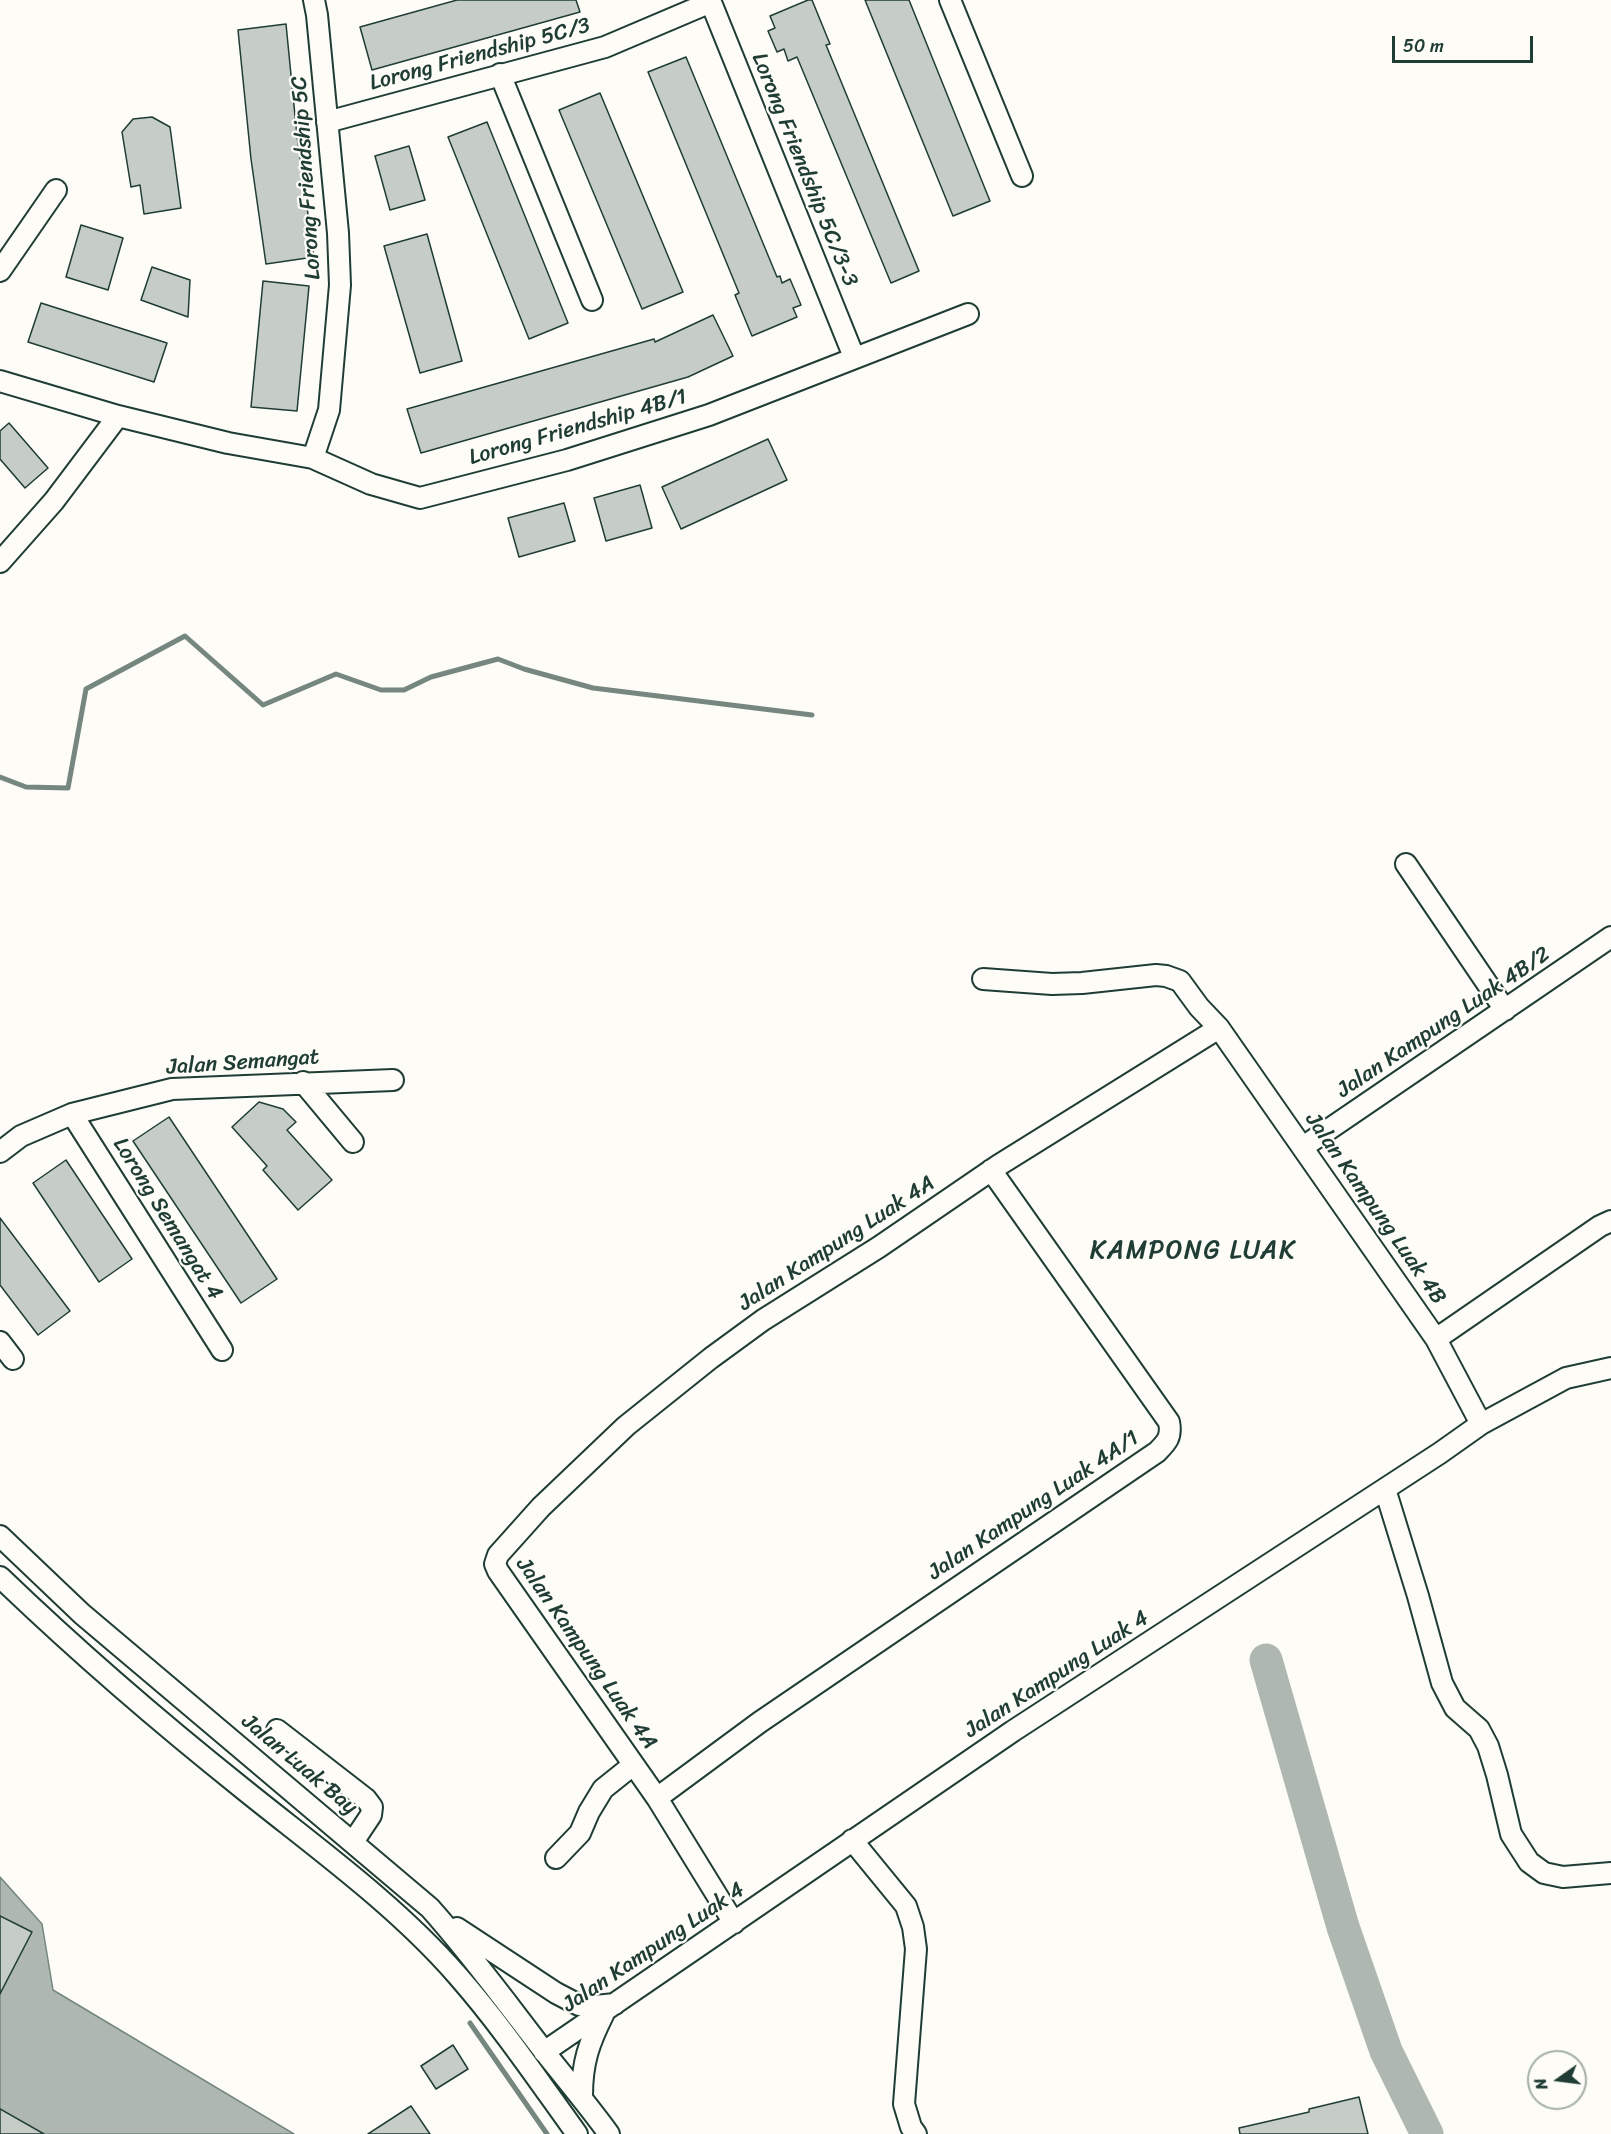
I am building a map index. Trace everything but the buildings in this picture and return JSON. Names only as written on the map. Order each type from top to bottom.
[{"type":"street","name":"Lorong Friendship 5C","points":[[313,458],[329,410],[340,285],[338,233],[314,0]]},
{"type":"street","points":[[950,0],[1022,176]]},
{"type":"street","name":"Lorong Friendship 5C/3","points":[[327,122],[605,46],[711,1]]},
{"type":"street","name":"Lorong Friendship 5C/3-3","points":[[711,1],[854,357]]},
{"type":"street","points":[[500,74],[592,300]]},
{"type":"street","points":[[0,271],[56,190]]},
{"type":"street","name":"Lorong Friendship 4B/1","points":[[118,416],[228,443],[313,458],[371,484],[420,498],[567,460],[709,415],[968,314]]},
{"type":"street","points":[[0,381],[118,416],[54,501],[0,562]]},
{"type":"street","points":[[1406,864],[1504,1010]]},
{"type":"street","name":"Jalan Kampung Luak 4B/2","points":[[1303,1148],[1611,937]]},
{"type":"street","name":"Jalan Kampung Luak 4B","points":[[983,979],[1052,984],[1156,975],[1180,981],[1199,1007],[1219,1028],[1436,1339],[1481,1424]]},
{"type":"street","name":"Jalan Kampung Luak 4A","points":[[734,1923],[657,1798],[498,1571],[495,1564],[498,1555],[541,1507],[626,1426],[711,1358],[764,1320],[1002,1164],[1219,1028]]},
{"type":"street","name":"Jalan Semangat","points":[[0,1152],[21,1136],[72,1114],[172,1089],[393,1080]]},
{"type":"street","points":[[303,1082],[353,1142]]},
{"type":"street","name":"Lorong Semangat 4","points":[[72,1114],[222,1350]]},
{"type":"street","name":"Jalan Kampung Luak 4A/1","points":[[657,1798],[760,1722],[1156,1452],[1170,1439],[1169,1422],[1002,1164]]},
{"type":"street","points":[[1436,1339],[1600,1226],[1611,1221]]},
{"type":"street","points":[[0,1342],[13,1359]]},
{"type":"street","name":"Jalan Kampung Luak 4","points":[[544,2052],[1023,1725],[1481,1424],[1566,1378],[1611,1368]]},
{"type":"street","points":[[1384,1489],[1418,1596],[1442,1683],[1455,1708],[1479,1730],[1488,1746],[1511,1834],[1529,1862],[1544,1873],[1563,1877],[1611,1873]]},
{"type":"street","name":"Jalan Luak Bay","points":[[0,1536],[82,1614],[430,1908],[464,1946],[544,2052],[582,2096]]},
{"type":"street","points":[[0,1577],[56,1631],[206,1758],[385,1904],[456,1974],[513,2045],[577,2134]]},
{"type":"street","points":[[277,1730],[366,1799],[372,1807],[371,1815],[353,1842]]},
{"type":"street","points":[[556,1858],[580,1833],[603,1789],[633,1765]]},
{"type":"street","points":[[852,1840],[906,1906],[914,1927],[916,1949],[904,2104],[911,2127],[916,2134]]},
{"type":"street","points":[[430,1908],[458,1929],[563,1997],[579,2005],[610,2007],[589,2043],[584,2061],[582,2096],[609,2134]]},
{"type":"street","points":[[513,2045],[544,2052],[538,2080]]},
{"type":"shaded area","points":[[0,1877],[42,1924],[53,1990],[294,2134],[0,2134]]},
{"type":"waterway","points":[[0,777],[26,787],[68,788],[86,689],[185,636],[263,705],[336,674],[381,690],[404,690],[431,677],[498,659],[524,669],[593,688],[812,715]]},
{"type":"waterway","points":[[1266,1660],[1343,1927],[1386,2051],[1427,2134]]},
{"type":"waterway","points":[[470,2023],[547,2134]]},
{"type":"district","name":"KAMPONG LUAK","points":[[1193,1251]]}]
